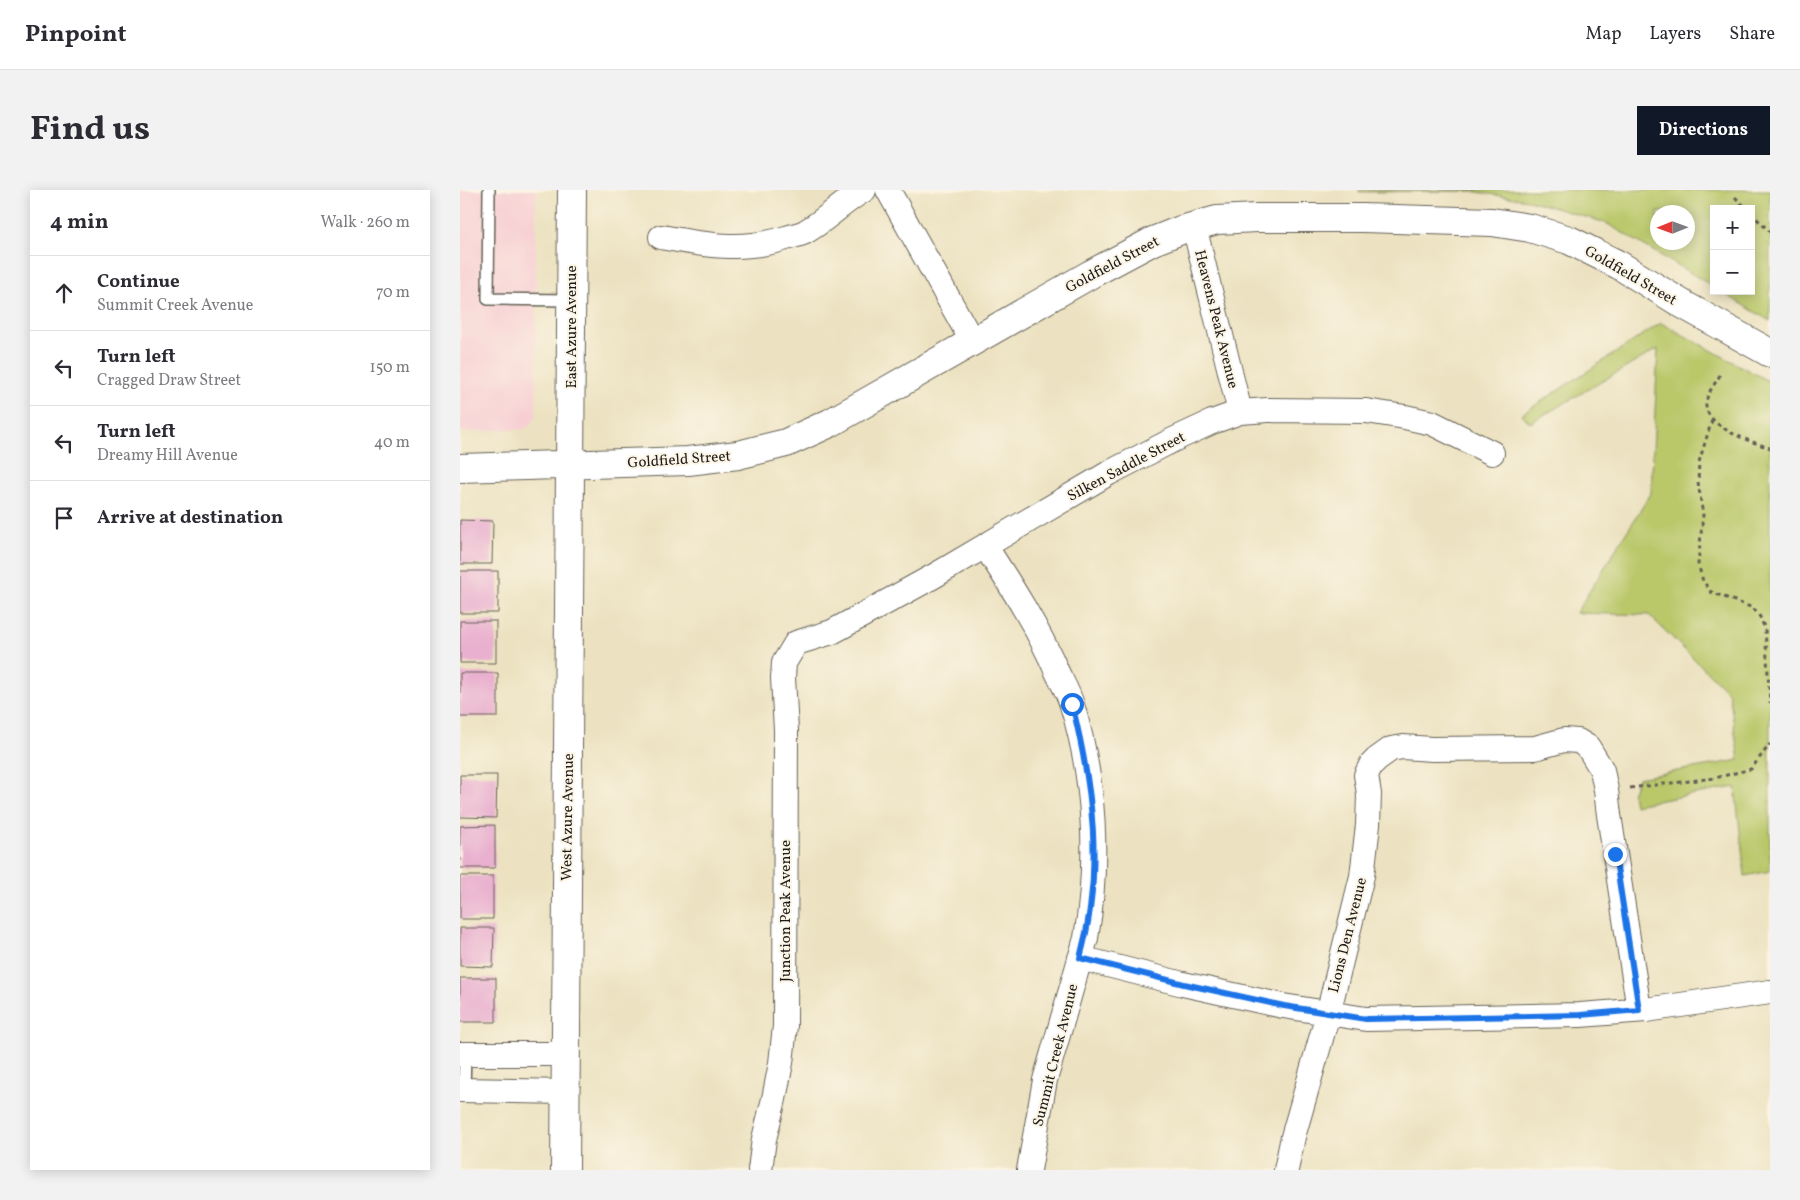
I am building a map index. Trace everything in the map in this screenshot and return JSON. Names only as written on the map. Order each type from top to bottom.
[{"type":"street","name":"East Azure Avenue","points":[[571,465],[572,190]]},
{"type":"street","points":[[661,237],[722,246],[750,246],[773,242],[804,232],[848,199],[864,190]]},
{"type":"street","points":[[888,190],[972,341]]},
{"type":"street","name":"Goldfield Street","points":[[460,468],[688,461],[738,454],[786,443],[830,423],[972,341],[1153,241],[1217,220],[1257,218],[1492,222],[1530,228],[1569,240],[1619,264],[1684,305],[1770,353]]},
{"type":"street","name":"Heavens Peak Avenue","points":[[1194,226],[1240,412]]},
{"type":"street","name":"Silken Saddle Street","points":[[790,652],[796,644],[832,632],[934,576],[1109,473],[1173,440],[1212,422],[1240,412],[1268,410],[1366,411],[1405,417],[1432,424],[1492,453]]},
{"type":"street","name":"West Azure Avenue","points":[[565,1170],[571,465]]},
{"type":"street","name":"Summit Creek Avenue","points":[[985,546],[1037,630],[1072,704],[1089,783],[1094,825],[1090,915],[1080,958],[1045,1080],[1029,1170]]},
{"type":"street","name":"Junction Peak Avenue","points":[[760,1170],[764,1139],[781,1063],[785,1026],[786,730],[783,678],[784,663],[790,652]]},
{"type":"street","name":"Lions Den Avenue","points":[[1286,1170],[1293,1137],[1328,1014],[1362,876],[1369,794],[1366,775],[1371,765],[1391,749],[1403,746],[1432,749],[1534,748],[1564,740],[1578,741],[1588,747],[1602,770],[1606,790]]},
{"type":"street","points":[[1606,790],[1608,815],[1639,1010]]},
{"type":"street","points":[[1080,958],[1284,1006],[1366,1019],[1580,1015],[1639,1010],[1770,992]]},
{"type":"street","points":[[462,1054],[565,1054]]},
{"type":"street","points":[[462,1090],[565,1092]]},
{"type":"lane","points":[[489,190],[488,299],[572,300]]},
{"type":"lane","points":[[462,1054],[462,1090]]},
{"type":"path","points":[[1735,197],[1743,205]]},
{"type":"path","points":[[1755,217],[1770,232]]},
{"type":"path","points":[[1720,375],[1706,402],[1706,413],[1712,420],[1741,438],[1770,448]]},
{"type":"path","points":[[1712,420],[1699,462],[1698,482],[1703,515],[1698,564],[1703,581],[1711,592],[1753,608],[1760,617],[1764,629],[1770,703]]},
{"type":"path","points":[[1606,790],[1715,778],[1751,769],[1770,744]]},
{"type":"shaded area","points":[[460,190],[536,190],[536,416],[525,429],[460,432]]},
{"type":"green space","points":[[1359,190],[1770,190],[1770,321],[1727,295],[1755,295],[1755,205],[1710,205],[1710,285],[1652,250],[1695,250],[1695,205],[1650,205],[1650,249],[1606,223],[1528,200],[1470,191],[1359,192]]},
{"type":"green space","points":[[1661,323],[1770,382],[1770,871],[1745,876],[1735,787],[1634,805],[1632,794],[1638,778],[1739,760],[1729,693],[1649,615],[1576,613],[1651,493],[1658,349],[1530,423],[1522,414]]},
{"type":"building","points":[[460,520],[493,521],[492,564],[460,564]]},
{"type":"building","points":[[460,571],[498,571],[498,613],[460,613]]},
{"type":"building","points":[[460,621],[496,621],[496,663],[460,663]]},
{"type":"building","points":[[460,673],[498,673],[498,717],[460,717]]},
{"type":"building","points":[[460,775],[497,775],[496,818],[460,817]]},
{"type":"building","points":[[495,825],[495,868],[460,868],[460,826]]},
{"type":"building","points":[[460,876],[493,876],[493,919],[460,919]]},
{"type":"building","points":[[460,928],[494,928],[493,967],[460,966]]},
{"type":"building","points":[[460,978],[496,978],[496,1022],[460,1022]]},
{"type":"route","points":[[1072,704],[1089,783],[1094,825],[1090,915],[1080,958],[1284,1006],[1366,1019],[1580,1015],[1639,1010],[1615,854]]}]
